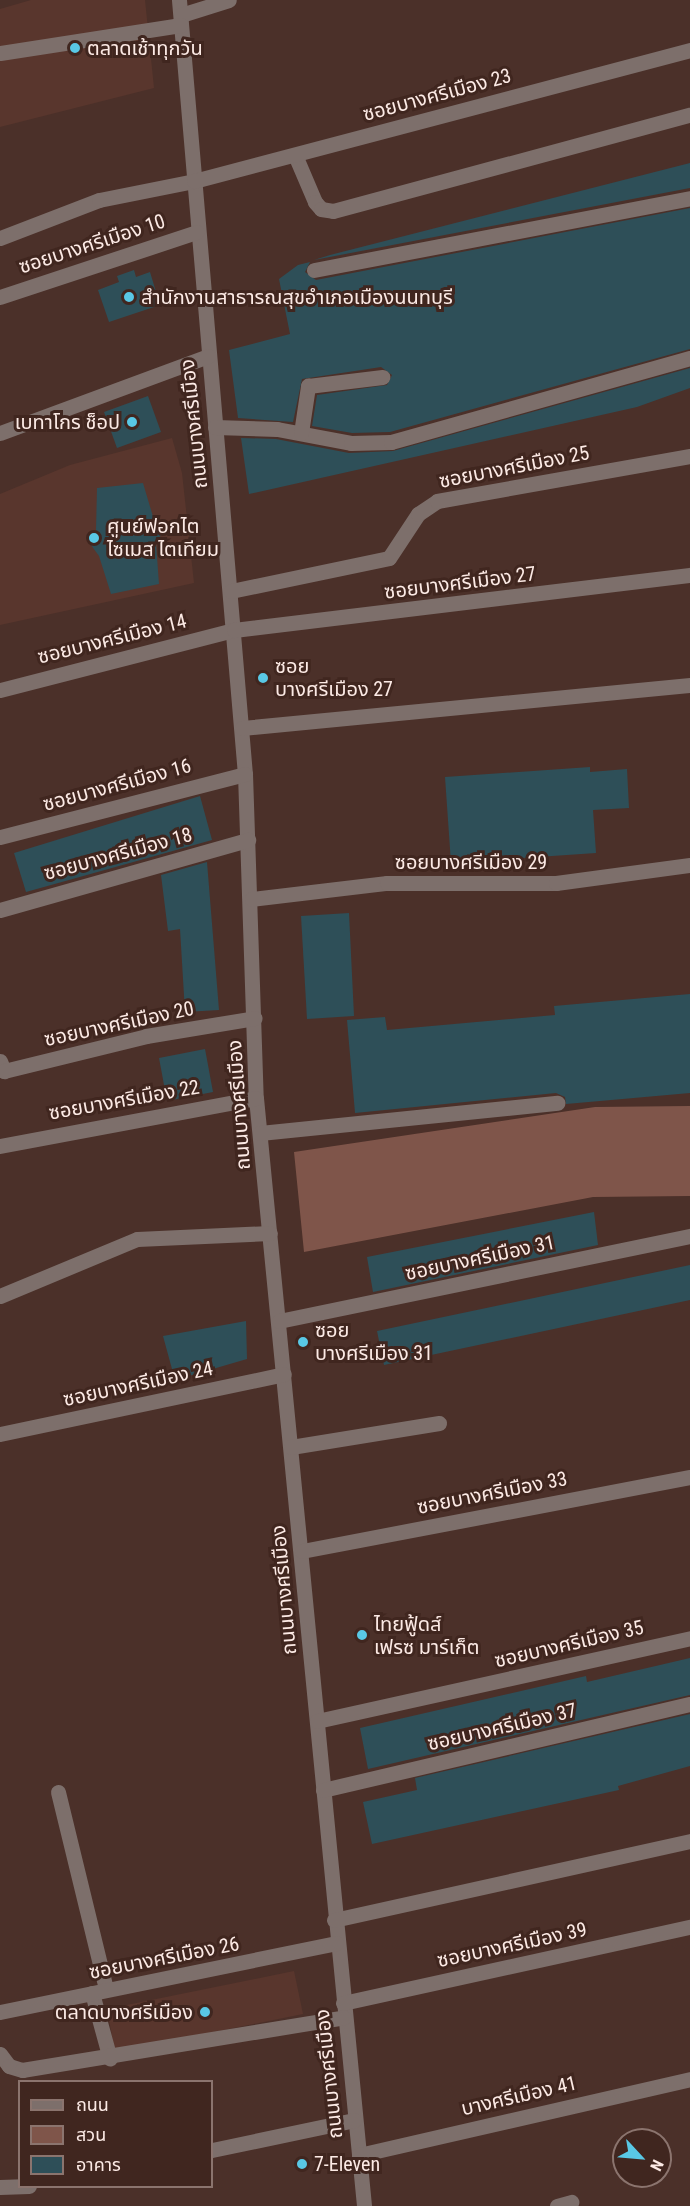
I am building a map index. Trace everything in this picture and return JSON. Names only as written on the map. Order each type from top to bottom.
[{"type":"street","points":[[0,53],[180,14],[229,0]]},
{"type":"street","name":"ถนนบางศรีเมือง","points":[[180,14],[197,231],[242,728],[252,899],[256,1098],[302,1551],[336,1943],[364,2206]]},
{"type":"street","name":"ซอยบางศรีเมือง 23","points":[[0,238],[99,200],[194,181],[690,50]]},
{"type":"street","points":[[295,155],[315,202],[321,209],[333,211],[690,115]]},
{"type":"street","points":[[314,270],[690,198]]},
{"type":"street","name":"ซอยบางศรีเมือง 10","points":[[0,297],[197,231]]},
{"type":"street","points":[[0,433],[208,356]]},
{"type":"street","points":[[215,427],[302,433],[351,443],[391,442],[690,358]]},
{"type":"street","points":[[302,433],[308,386],[382,377]]},
{"type":"street","name":"ซอยบางศรีเมือง 25","points":[[231,591],[389,558],[418,514],[437,501],[690,456]]},
{"type":"street","name":"ซอยบางศรีเมือง 27","points":[[234,630],[690,575]]},
{"type":"street","name":"ซอยบางศรีเมือง 14","points":[[0,690],[234,630]]},
{"type":"street","points":[[242,728],[690,685]]},
{"type":"street","name":"ซอยบางศรีเมือง 16","points":[[0,837],[245,774]]},
{"type":"street","name":"ซอยบางศรีเมือง 18","points":[[0,909],[248,840]]},
{"type":"street","name":"ซอยบางศรีเมือง 29","points":[[252,899],[387,883],[556,883],[690,866]]},
{"type":"street","name":"ซอยบางศรีเมือง 20","points":[[0,1061],[4,1071],[146,1036],[255,1018]]},
{"type":"street","name":"ซอยบางศรีเมือง 22","points":[[0,1146],[256,1098]]},
{"type":"street","points":[[260,1133],[557,1103]]},
{"type":"street","points":[[0,1296],[137,1239],[270,1233]]},
{"type":"street","name":"ซอยบางศรีเมือง 31","points":[[279,1321],[690,1236]]},
{"type":"street","name":"ซอยบางศรีเมือง 24","points":[[0,1434],[284,1374]]},
{"type":"street","points":[[291,1447],[439,1423]]},
{"type":"street","name":"ซอยบางศรีเมือง 33","points":[[302,1551],[690,1477]]},
{"type":"street","name":"ซอยบางศรีเมือง 35","points":[[317,1721],[690,1638]]},
{"type":"street","name":"ซอยบางศรีเมือง 37","points":[[322,1790],[690,1704]]},
{"type":"street","points":[[58,1792],[99,1991],[110,2059]]},
{"type":"street","points":[[334,1920],[690,1841]]},
{"type":"street","name":"ซอยบางศรีเมือง 39","points":[[0,2054],[9,2066],[22,2070],[110,2059],[344,2010],[690,1927]]},
{"type":"street","name":"ซอยบางศรีเมือง 26","points":[[0,2012],[336,1943]]},
{"type":"street","name":"บางศรีเมือง 41","points":[[358,2155],[690,2080]]},
{"type":"street","points":[[213,2150],[354,2120]]},
{"type":"street","points":[[0,2187],[18,2187]]},
{"type":"shaded area","name":"ตลาดเช้าทุกวัน","points":[[31,0],[145,0],[154,88],[0,127],[0,9]]},
{"type":"shaded area","name":"ศูนย์ฟอกไต ไซเมส ไตเทียม","points":[[172,438],[182,473],[194,583],[0,625],[0,494],[70,465]]},
{"type":"shaded area","name":"ตลาดบางศรีเมือง","points":[[294,1971],[303,2014],[115,2052],[107,2009]]},
{"type":"green space","points":[[690,1106],[690,1196],[593,1197],[304,1252],[294,1152],[595,1107]]},
{"type":"building","points":[[690,163],[690,188],[314,260],[330,255]]},
{"type":"building","points":[[690,208],[690,349],[390,432],[352,433],[312,426],[317,395],[387,385],[392,375],[381,367],[302,379],[293,422],[238,418],[229,350],[290,334],[279,279],[298,265],[310,262],[305,272],[316,280]]},
{"type":"building","name":"สำนักงานสาธารณสุขอำเภอเมืองนนทบุรี","points":[[134,270],[136,277],[150,272],[160,305],[109,322],[98,290],[119,282],[117,276]]},
{"type":"building","points":[[690,368],[690,388],[637,407],[249,494],[241,438],[276,439],[349,453],[393,451]]},
{"type":"building","name":"เบทาโกร ช็อป","points":[[148,396],[161,432],[117,448],[104,412]]},
{"type":"building","points":[[143,483],[154,520],[166,527],[156,543],[159,584],[111,594],[99,556],[88,541],[96,530],[97,488]]},
{"type":"building","points":[[590,767],[590,772],[627,769],[629,808],[593,810],[596,853],[451,863],[445,777]]},
{"type":"building","points":[[200,796],[212,840],[26,892],[14,853]]},
{"type":"building","points":[[207,862],[219,1010],[185,1012],[180,929],[168,931],[161,875]]},
{"type":"building","points":[[349,913],[354,1016],[307,1019],[301,916]]},
{"type":"building","points":[[690,994],[690,1093],[566,1104],[565,1097],[556,1093],[355,1113],[347,1020],[385,1017],[387,1030],[555,1015],[554,1006]]},
{"type":"building","points":[[205,1049],[213,1092],[167,1101],[159,1058]]},
{"type":"building","points":[[594,1212],[598,1245],[373,1292],[367,1257]]},
{"type":"building","points":[[690,1265],[690,1300],[384,1365],[377,1331]]},
{"type":"building","points":[[246,1321],[247,1359],[175,1380],[163,1336]]},
{"type":"building","points":[[690,1658],[690,1695],[368,1769],[360,1728],[586,1676],[587,1682]]},
{"type":"building","points":[[690,1714],[690,1766],[618,1786],[619,1790],[372,1844],[363,1802],[417,1790],[415,1778]]},
{"type":"place","name":"ตลาดเช้าทุกวัน","points":[[75,48]]},
{"type":"place","name":"สำนักงานสาธารณสุขอำเภอเมืองนนทบุรี","points":[[129,297]]},
{"type":"place","name":"เบทาโกร ช็อป","points":[[132,422]]},
{"type":"place","name":"ศูนย์ฟอกไต ไซเมส ไตเทียม","points":[[94,538]]},
{"type":"place","name":"ซอย บางศรีเมือง 27","points":[[263,678]]},
{"type":"place","name":"ซอย บางศรีเมือง 31","points":[[303,1342]]},
{"type":"place","name":"ไทยฟู้ดส์ เฟรซ มาร์เก็ต","points":[[362,1635]]},
{"type":"place","name":"ตลาดบางศรีเมือง","points":[[205,2012]]},
{"type":"place","name":"7-Eleven","points":[[302,2164]]}]
